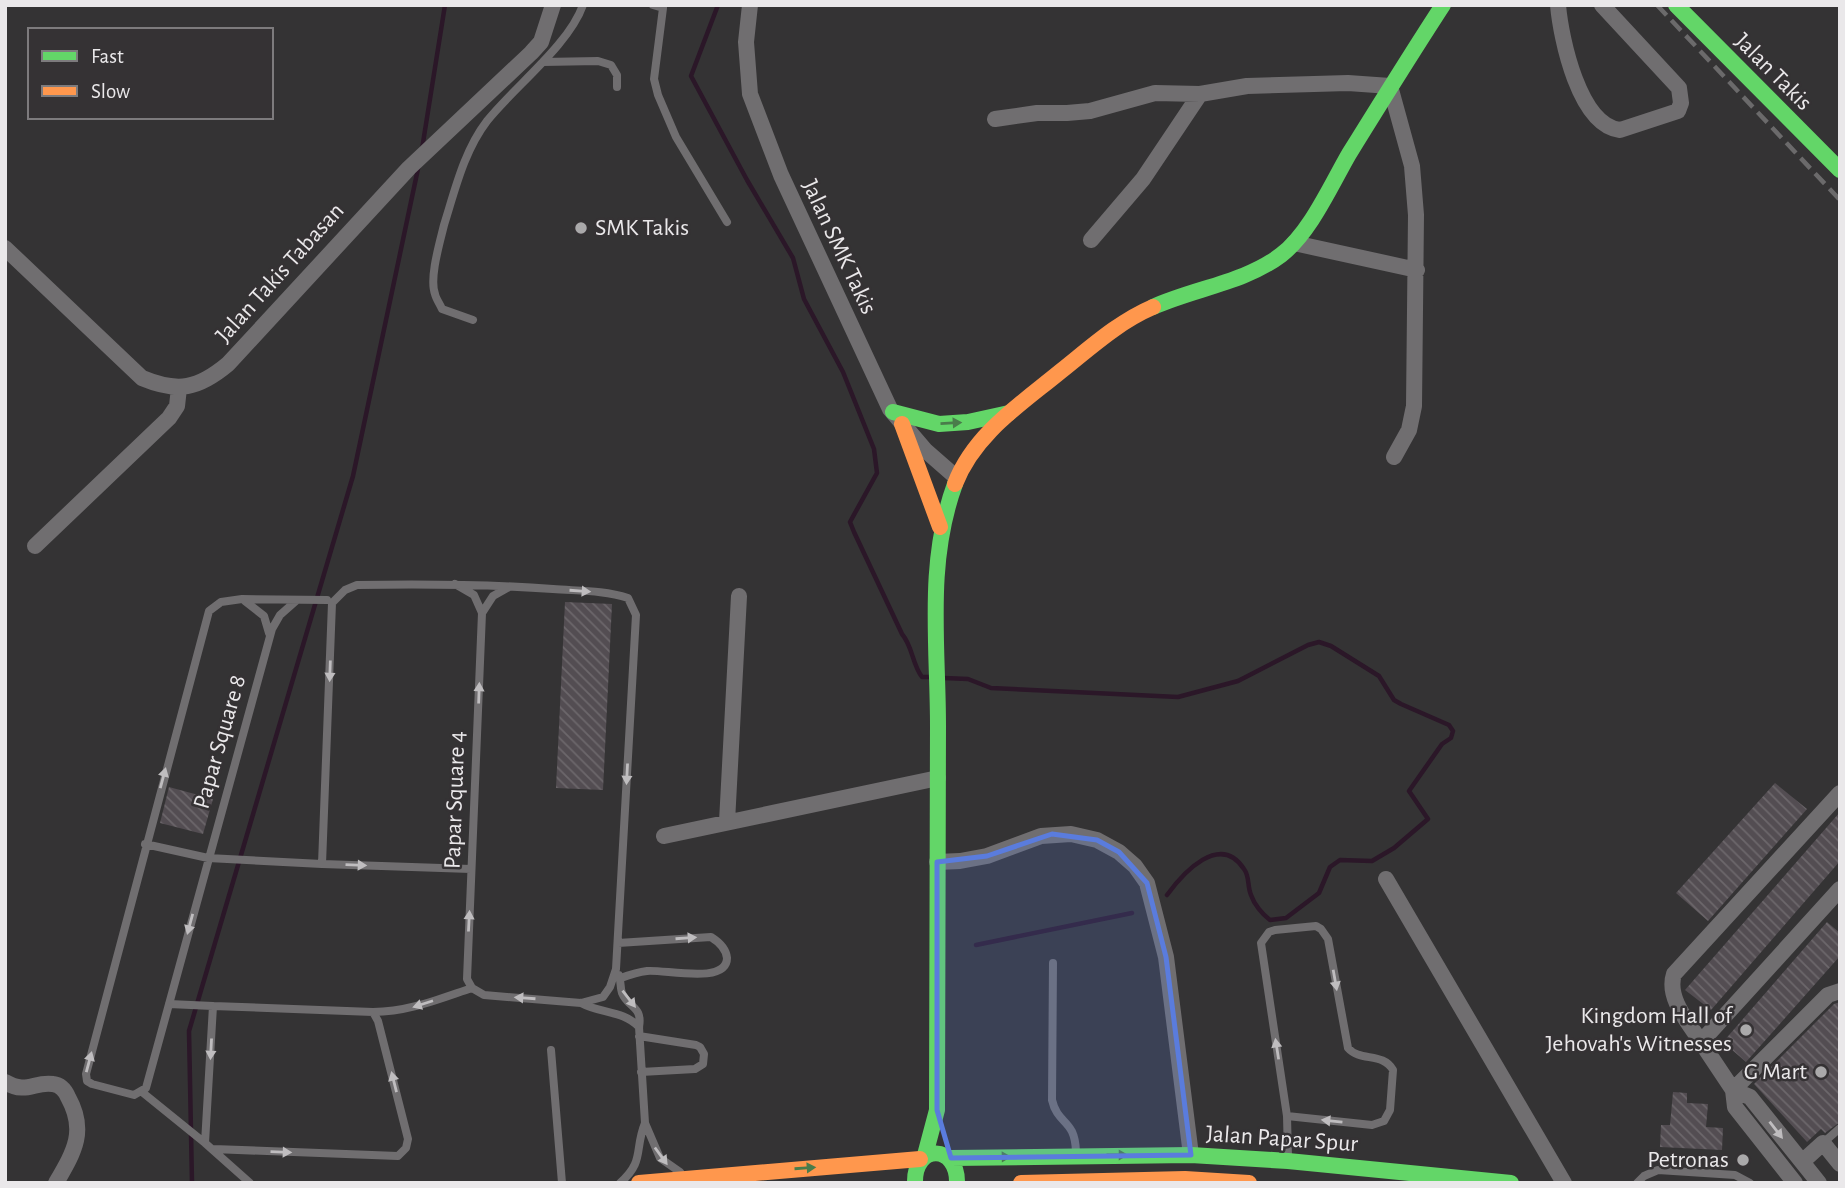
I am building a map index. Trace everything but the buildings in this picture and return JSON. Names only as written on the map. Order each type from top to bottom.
[{"type":"main road","points":[[915,1183],[913,1172],[922,1157],[937,1110],[938,696],[935,562],[940,527],[957,478],[979,444],[1009,413],[1107,334],[1146,309],[1266,265],[1294,243],[1443,5]]},
{"type":"main road","name":"Jalan Takis","points":[[1676,5],[1840,170]]},
{"type":"main road","points":[[940,527],[897,418],[939,424],[968,422],[1009,413]]},
{"type":"main road","points":[[937,1110],[943,1118],[949,1157],[958,1170],[957,1183]]},
{"type":"main road","name":"Jalan Papar Spur","points":[[690,1178],[841,1166],[940,1153],[949,1157],[1191,1155],[1288,1161],[1511,1183]]},
{"type":"main road","points":[[639,1183],[690,1178]]},
{"type":"main road","name":"Jalan Papar Spur","points":[[1021,1183],[1185,1179],[1249,1183]]},
{"type":"street","name":"Jalan Takis Tabasan","points":[[179,388],[214,376],[228,364],[409,168],[541,42],[553,5]]},
{"type":"street","name":"Jalan SMK Takis","points":[[750,5],[747,70],[750,94],[760,125],[877,384],[897,418],[925,450],[957,478]]},
{"type":"street","points":[[1558,5],[1560,24],[1573,72],[1584,98],[1601,123],[1620,130],[1678,111],[1681,103],[1679,88],[1602,5]]},
{"type":"street","points":[[995,119],[1037,113],[1090,111],[1155,93],[1200,94],[1247,86],[1348,83],[1390,86],[1412,166],[1417,270],[1414,406],[1409,430],[1394,457]]},
{"type":"street","points":[[1091,240],[1143,180],[1200,94]]},
{"type":"street","points":[[1294,243],[1417,270]]},
{"type":"street","points":[[5,248],[142,378],[162,386],[179,388],[177,405],[169,418],[36,546]]},
{"type":"street","points":[[727,822],[739,596]]},
{"type":"street","points":[[664,836],[938,778]]},
{"type":"street","points":[[1795,1183],[1735,1107],[1733,1090],[1677,1003],[1672,986],[1674,974],[1840,793]]},
{"type":"street","points":[[937,862],[988,856],[1041,836],[1071,834],[1097,840],[1119,852],[1135,866],[1147,883],[1166,957],[1191,1155]]},
{"type":"street","points":[[1386,879],[1564,1183]]},
{"type":"street","points":[[1701,1042],[1840,889]]},
{"type":"street","points":[[1733,1090],[1828,995],[1840,991]]},
{"type":"street","points":[[5,1082],[21,1088],[47,1084],[60,1086],[75,1109],[78,1133],[75,1147],[56,1183]]},
{"type":"street","points":[[1733,1090],[1750,1097],[1819,1183]]},
{"type":"street","points":[[1802,1162],[1823,1143],[1840,1164]]},
{"type":"lane","points":[[473,320],[442,309],[433,292],[441,235],[461,169],[486,122],[543,62],[579,16],[583,5]]},
{"type":"lane","points":[[653,5],[663,7],[654,79],[658,94],[676,137],[727,222]]},
{"type":"lane","points":[[543,62],[598,61],[611,65],[617,75],[617,87]]},
{"type":"lane","points":[[455,584],[474,595],[482,613]]},
{"type":"lane","points":[[169,1004],[391,1012],[416,1007],[472,988],[484,995],[581,1003],[603,997],[616,970],[618,943],[635,608],[628,598],[621,595],[512,586],[357,585],[326,600],[242,599],[220,602],[209,611],[86,1074],[92,1084],[134,1095],[142,1092],[250,1183]]},
{"type":"lane","points":[[482,613],[493,596],[512,586]]},
{"type":"lane","points":[[242,599],[264,616],[270,636]]},
{"type":"lane","name":"Papar Square 8","points":[[142,1092],[146,1088],[270,636],[280,615],[300,600]]},
{"type":"lane","points":[[322,864],[326,600]]},
{"type":"lane","name":"Papar Square 4","points":[[472,988],[467,979],[467,970],[482,613]]},
{"type":"lane","points":[[145,844],[208,858],[471,869]]},
{"type":"lane","points":[[1287,1116],[1372,1125],[1384,1121],[1390,1110],[1393,1070],[1385,1061],[1355,1055],[1348,1048],[1328,939],[1316,926],[1275,930],[1269,932],[1261,943],[1287,1116],[1288,1161]]},
{"type":"lane","points":[[618,943],[711,937],[722,944],[727,957],[718,972],[706,975],[648,971],[621,978]]},
{"type":"lane","points":[[1053,963],[1052,1100],[1054,1110],[1073,1131],[1076,1155]]},
{"type":"lane","points":[[616,970],[621,978],[623,995],[639,1013],[640,1018],[645,1123],[660,1158],[690,1178]]},
{"type":"lane","points":[[581,1003],[592,1009],[628,1016],[639,1032],[696,1045],[704,1054],[703,1064],[695,1069],[642,1072]]},
{"type":"lane","points":[[209,1146],[213,1006]]},
{"type":"lane","points":[[209,1146],[398,1156],[406,1148],[408,1139],[378,1021],[373,1012]]},
{"type":"lane","points":[[551,1051],[562,1183]]},
{"type":"lane","points":[[620,1183],[635,1165],[645,1123]]},
{"type":"lane","points":[[1823,1143],[1840,1128]]},
{"type":"lane","points":[[1637,1183],[1644,1175],[1658,1170],[1735,1175],[1750,1183]]},
{"type":"highlighted area","points":[[1052,834],[1097,840],[1119,852],[1147,883],[1166,957],[1191,1155],[951,1158],[937,1110],[937,862],[987,856]]},
{"type":"waterway","points":[[422,149],[445,5]]},
{"type":"waterway","points":[[718,5],[691,76],[793,258],[804,299],[843,372],[874,449],[877,473],[850,522],[919,672],[922,677],[932,677]]},
{"type":"waterway","points":[[192,1183],[189,1031],[353,476],[419,164]]},
{"type":"waterway","points":[[944,678],[968,679],[991,688],[1178,697],[1238,681],[1319,642],[1331,646],[1379,676],[1394,700],[1449,725],[1453,731],[1451,738],[1442,744],[1409,791],[1428,819],[1394,848],[1372,861],[1340,860],[1330,867],[1319,893],[1286,918],[1270,920],[1264,915],[1252,898],[1244,869],[1224,854],[1213,855],[1192,867],[1167,895]]},
{"type":"waterway","points":[[976,945],[1132,913]]},
{"type":"railway","points":[[1657,5],[1840,200]]},
{"type":"traffic: fast","points":[[1153,307],[1251,272],[1292,246],[1319,208],[1349,154],[1443,5]]},
{"type":"traffic: fast","points":[[1676,5],[1840,170]]},
{"type":"traffic: fast","points":[[893,412],[939,424],[968,422],[1009,413]]},
{"type":"traffic: fast","points":[[925,1155],[937,1110],[937,574],[940,544],[955,484]]},
{"type":"traffic: fast","points":[[915,1183],[921,1161],[936,1153],[951,1161],[957,1183]]},
{"type":"traffic: fast","points":[[951,1158],[1191,1155],[1288,1161],[1511,1183]]},
{"type":"traffic: slow","points":[[955,484],[974,450],[1000,421],[1105,336],[1153,307]]},
{"type":"traffic: slow","points":[[902,424],[940,527]]},
{"type":"traffic: slow","points":[[639,1183],[920,1159]]},
{"type":"traffic: slow","points":[[1021,1183],[1185,1179],[1249,1183]]},
{"type":"place","name":"SMK Takis","points":[[581,228]]},
{"type":"place","name":"Kingdom Hall of Jehovah's Witnesses","points":[[1746,1030]]},
{"type":"place","name":"G Mart","points":[[1821,1072]]},
{"type":"place","name":"Petronas","points":[[1743,1160]]}]
